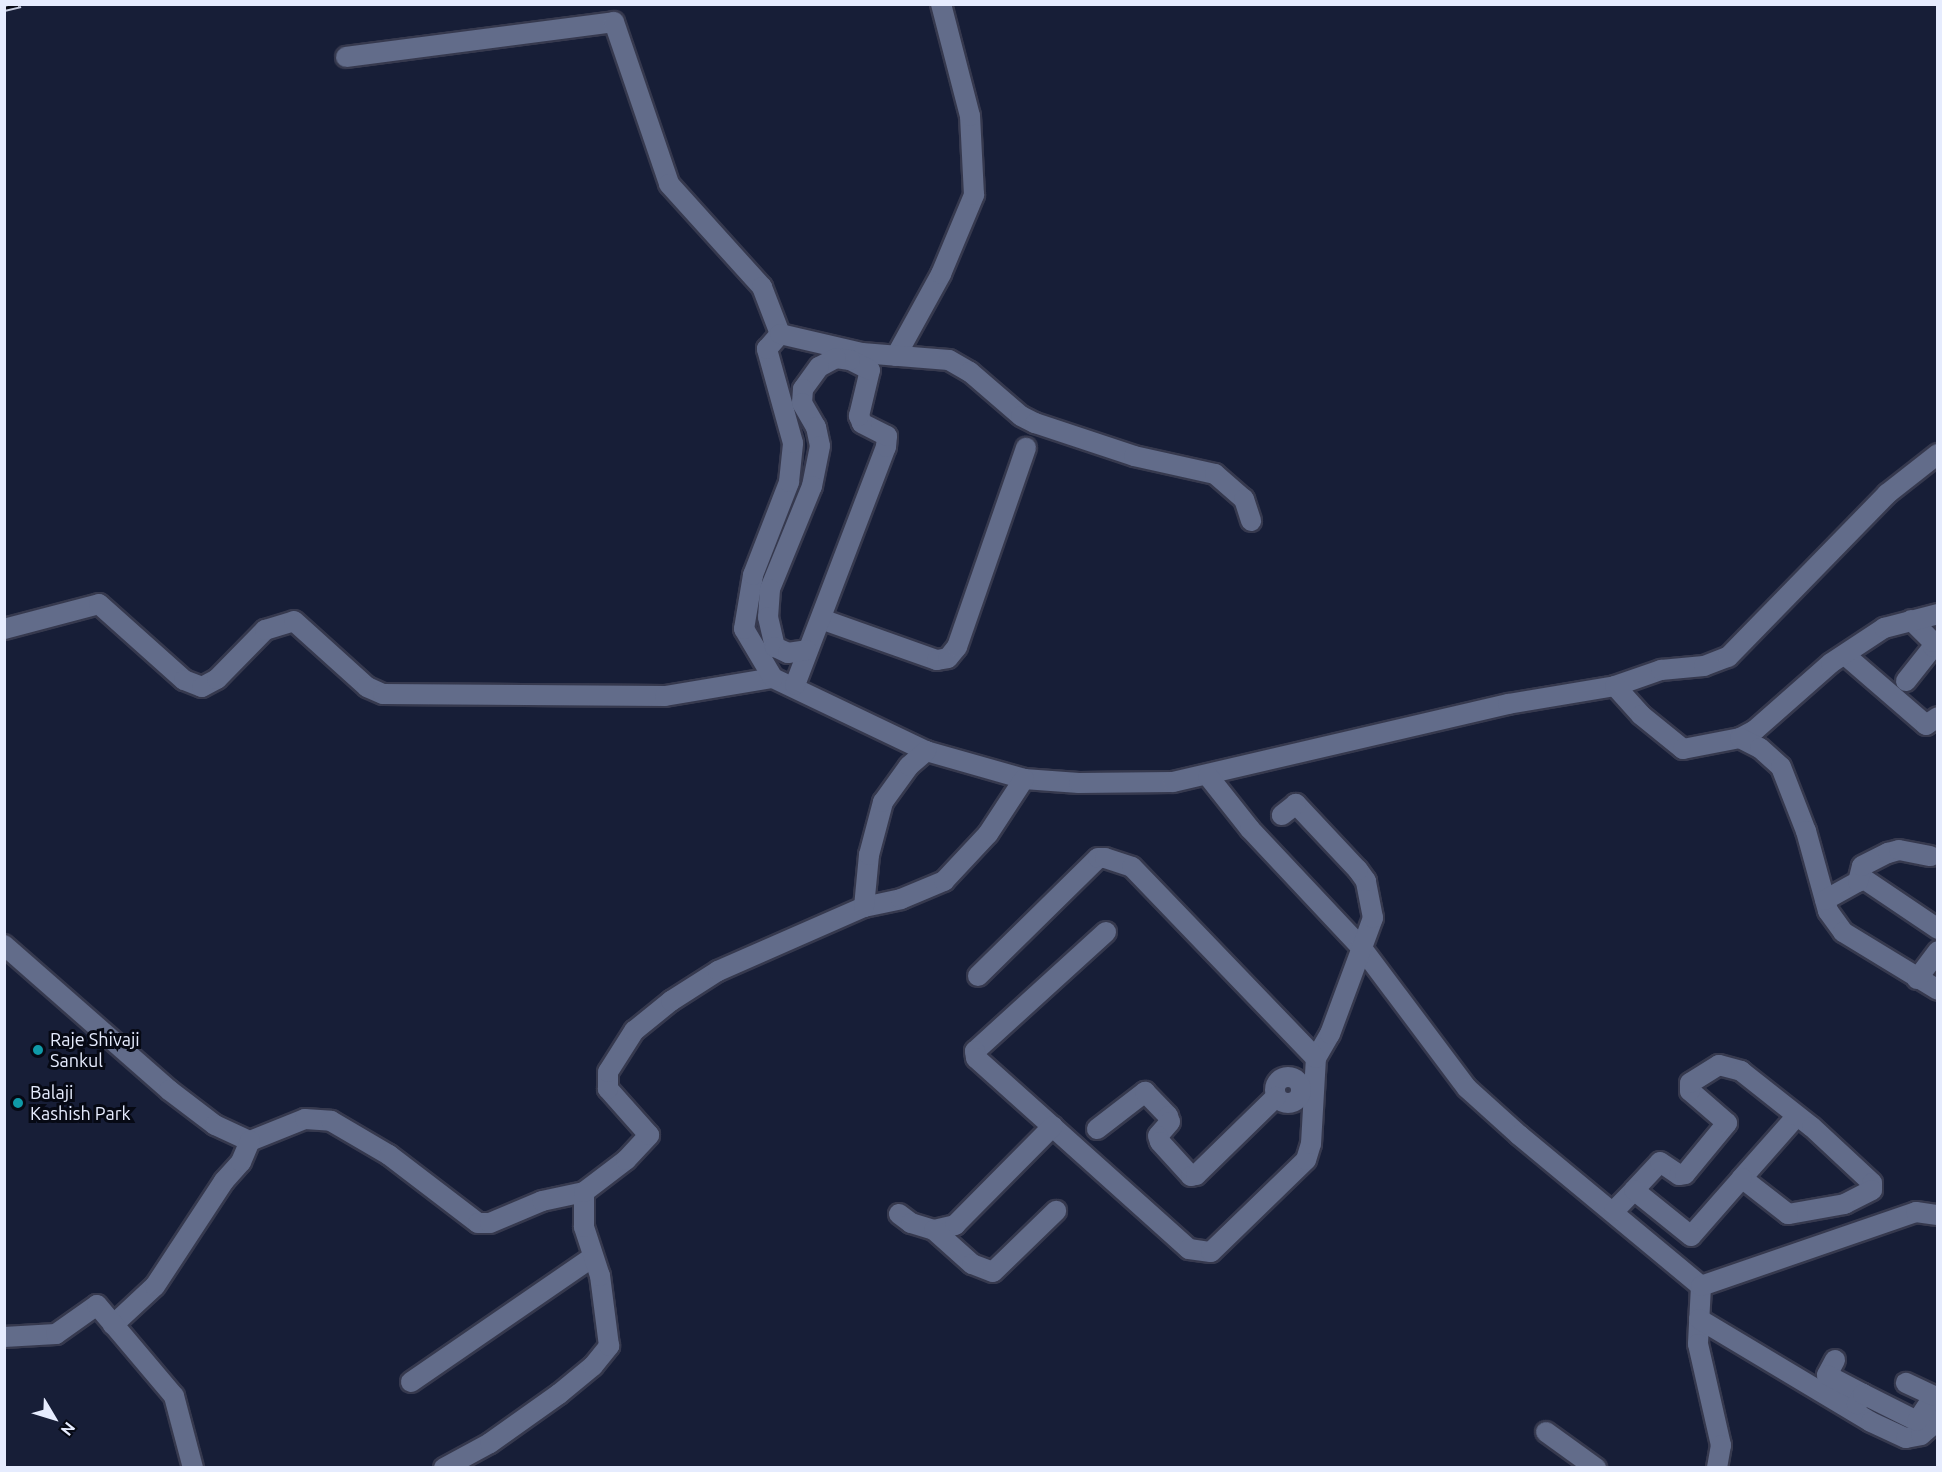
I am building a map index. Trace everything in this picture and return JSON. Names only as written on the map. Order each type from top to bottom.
[{"type":"street","points":[[896,356],[950,256],[974,195],[970,116],[941,4]]},
{"type":"street","points":[[346,57],[615,22],[669,184],[762,287],[780,334]]},
{"type":"street","points":[[780,334],[862,353],[949,360],[970,372],[1021,416],[1035,423],[1134,456],[1215,474],[1244,499],[1251,521]]},
{"type":"street","points":[[773,678],[744,629],[753,575],[789,482],[793,443],[766,349],[780,334]]},
{"type":"street","points":[[795,685],[887,436],[862,423],[859,416],[870,370],[850,360],[836,358],[819,367],[803,389],[802,403],[816,427],[820,446],[812,486],[770,589],[768,617],[775,647],[788,653],[807,650]]},
{"type":"street","points":[[821,619],[937,660],[948,658],[957,647],[1026,448]]},
{"type":"street","points":[[4,629],[99,604],[184,680],[202,687],[217,679],[265,630],[294,621],[367,687],[383,694],[665,696],[773,678],[795,685],[926,751],[1024,779],[1140,783],[1208,776],[1234,765],[1509,704],[1615,686],[1661,670],[1704,666],[1728,657],[1887,494],[1938,454]]},
{"type":"street","points":[[1615,686],[1641,715],[1683,749],[1740,738],[1755,730],[1831,663],[1884,628],[1938,614]]},
{"type":"street","points":[[1906,681],[1933,648],[1933,642],[1911,620]]},
{"type":"street","points":[[1845,655],[1926,725],[1938,717]]},
{"type":"street","points":[[1740,738],[1760,748],[1780,767],[1806,831],[1828,911],[1844,932],[1938,990]]},
{"type":"street","points":[[864,907],[869,855],[883,802],[909,766],[926,751]]},
{"type":"street","points":[[1208,776],[1258,837],[1361,947],[1467,1088],[1519,1135],[1614,1211],[1701,1286]]},
{"type":"street","points":[[113,1325],[155,1286],[224,1180],[241,1162],[250,1141],[305,1119],[331,1120],[389,1155],[478,1223],[490,1223],[542,1201],[584,1192],[626,1160],[649,1134],[608,1089],[608,1072],[634,1031],[671,1001],[718,971],[864,907],[901,899],[944,881],[988,834],[1024,779]]},
{"type":"street","points":[[1098,1129],[1145,1092],[1168,1116],[1170,1122],[1158,1136],[1160,1142],[1191,1176],[1196,1175],[1276,1097],[1282,1102],[1295,1101],[1300,1096],[1309,1070],[1330,1034],[1361,947],[1371,934],[1373,918],[1366,881],[1296,804],[1282,814]]},
{"type":"street","points":[[1826,900],[1849,889],[1861,877],[1862,866],[1888,853],[1899,850],[1930,856]]},
{"type":"street","points":[[978,975],[1098,858],[1105,858],[1132,867],[1309,1070],[1311,1144],[1306,1160],[1211,1252],[1189,1249],[976,1058],[975,1051],[1106,932]]},
{"type":"street","points":[[1861,877],[1938,929]]},
{"type":"street","points":[[4,945],[170,1090],[215,1125],[250,1141]]},
{"type":"street","points":[[1917,979],[1938,951]]},
{"type":"street","points":[[1614,1211],[1660,1162],[1679,1175],[1685,1174],[1727,1123],[1690,1091],[1690,1083],[1719,1065],[1741,1071],[1795,1118],[1812,1127],[1872,1183],[1872,1190],[1845,1204],[1788,1214],[1741,1179]]},
{"type":"street","points":[[1670,1259],[1795,1118]]},
{"type":"street","points":[[934,1230],[955,1225],[1053,1126]]},
{"type":"street","points":[[1634,1190],[1691,1236]]},
{"type":"street","points":[[444,1467],[490,1443],[559,1394],[592,1366],[609,1346],[600,1276],[584,1227],[584,1192]]},
{"type":"street","points":[[898,1214],[911,1223],[934,1230],[972,1264],[993,1272],[1056,1211]]},
{"type":"street","points":[[1701,1286],[1770,1269],[1916,1212],[1938,1215]]},
{"type":"street","points":[[411,1382],[593,1257]]},
{"type":"street","points":[[1701,1286],[1698,1344],[1721,1445],[1717,1467]]},
{"type":"street","points":[[4,1337],[56,1334],[97,1305],[174,1396],[193,1467]]},
{"type":"street","points":[[1699,1319],[1858,1403],[1893,1393],[1935,1400],[1917,1421],[1870,1422]]},
{"type":"street","points":[[1835,1360],[1828,1376],[1858,1403],[1870,1422]]},
{"type":"street","points":[[1870,1422],[1893,1393]]},
{"type":"street","points":[[1893,1393],[1895,1423],[1906,1438],[1921,1435],[1938,1420]]},
{"type":"street","points":[[1546,1432],[1596,1467]]},
{"type":"railway","points":[[4,8],[21,4]]},
{"type":"place","name":"Raje Shivaji Sankul","points":[[38,1050]]},
{"type":"place","name":"Balaji Kashish Park","points":[[18,1103]]}]
